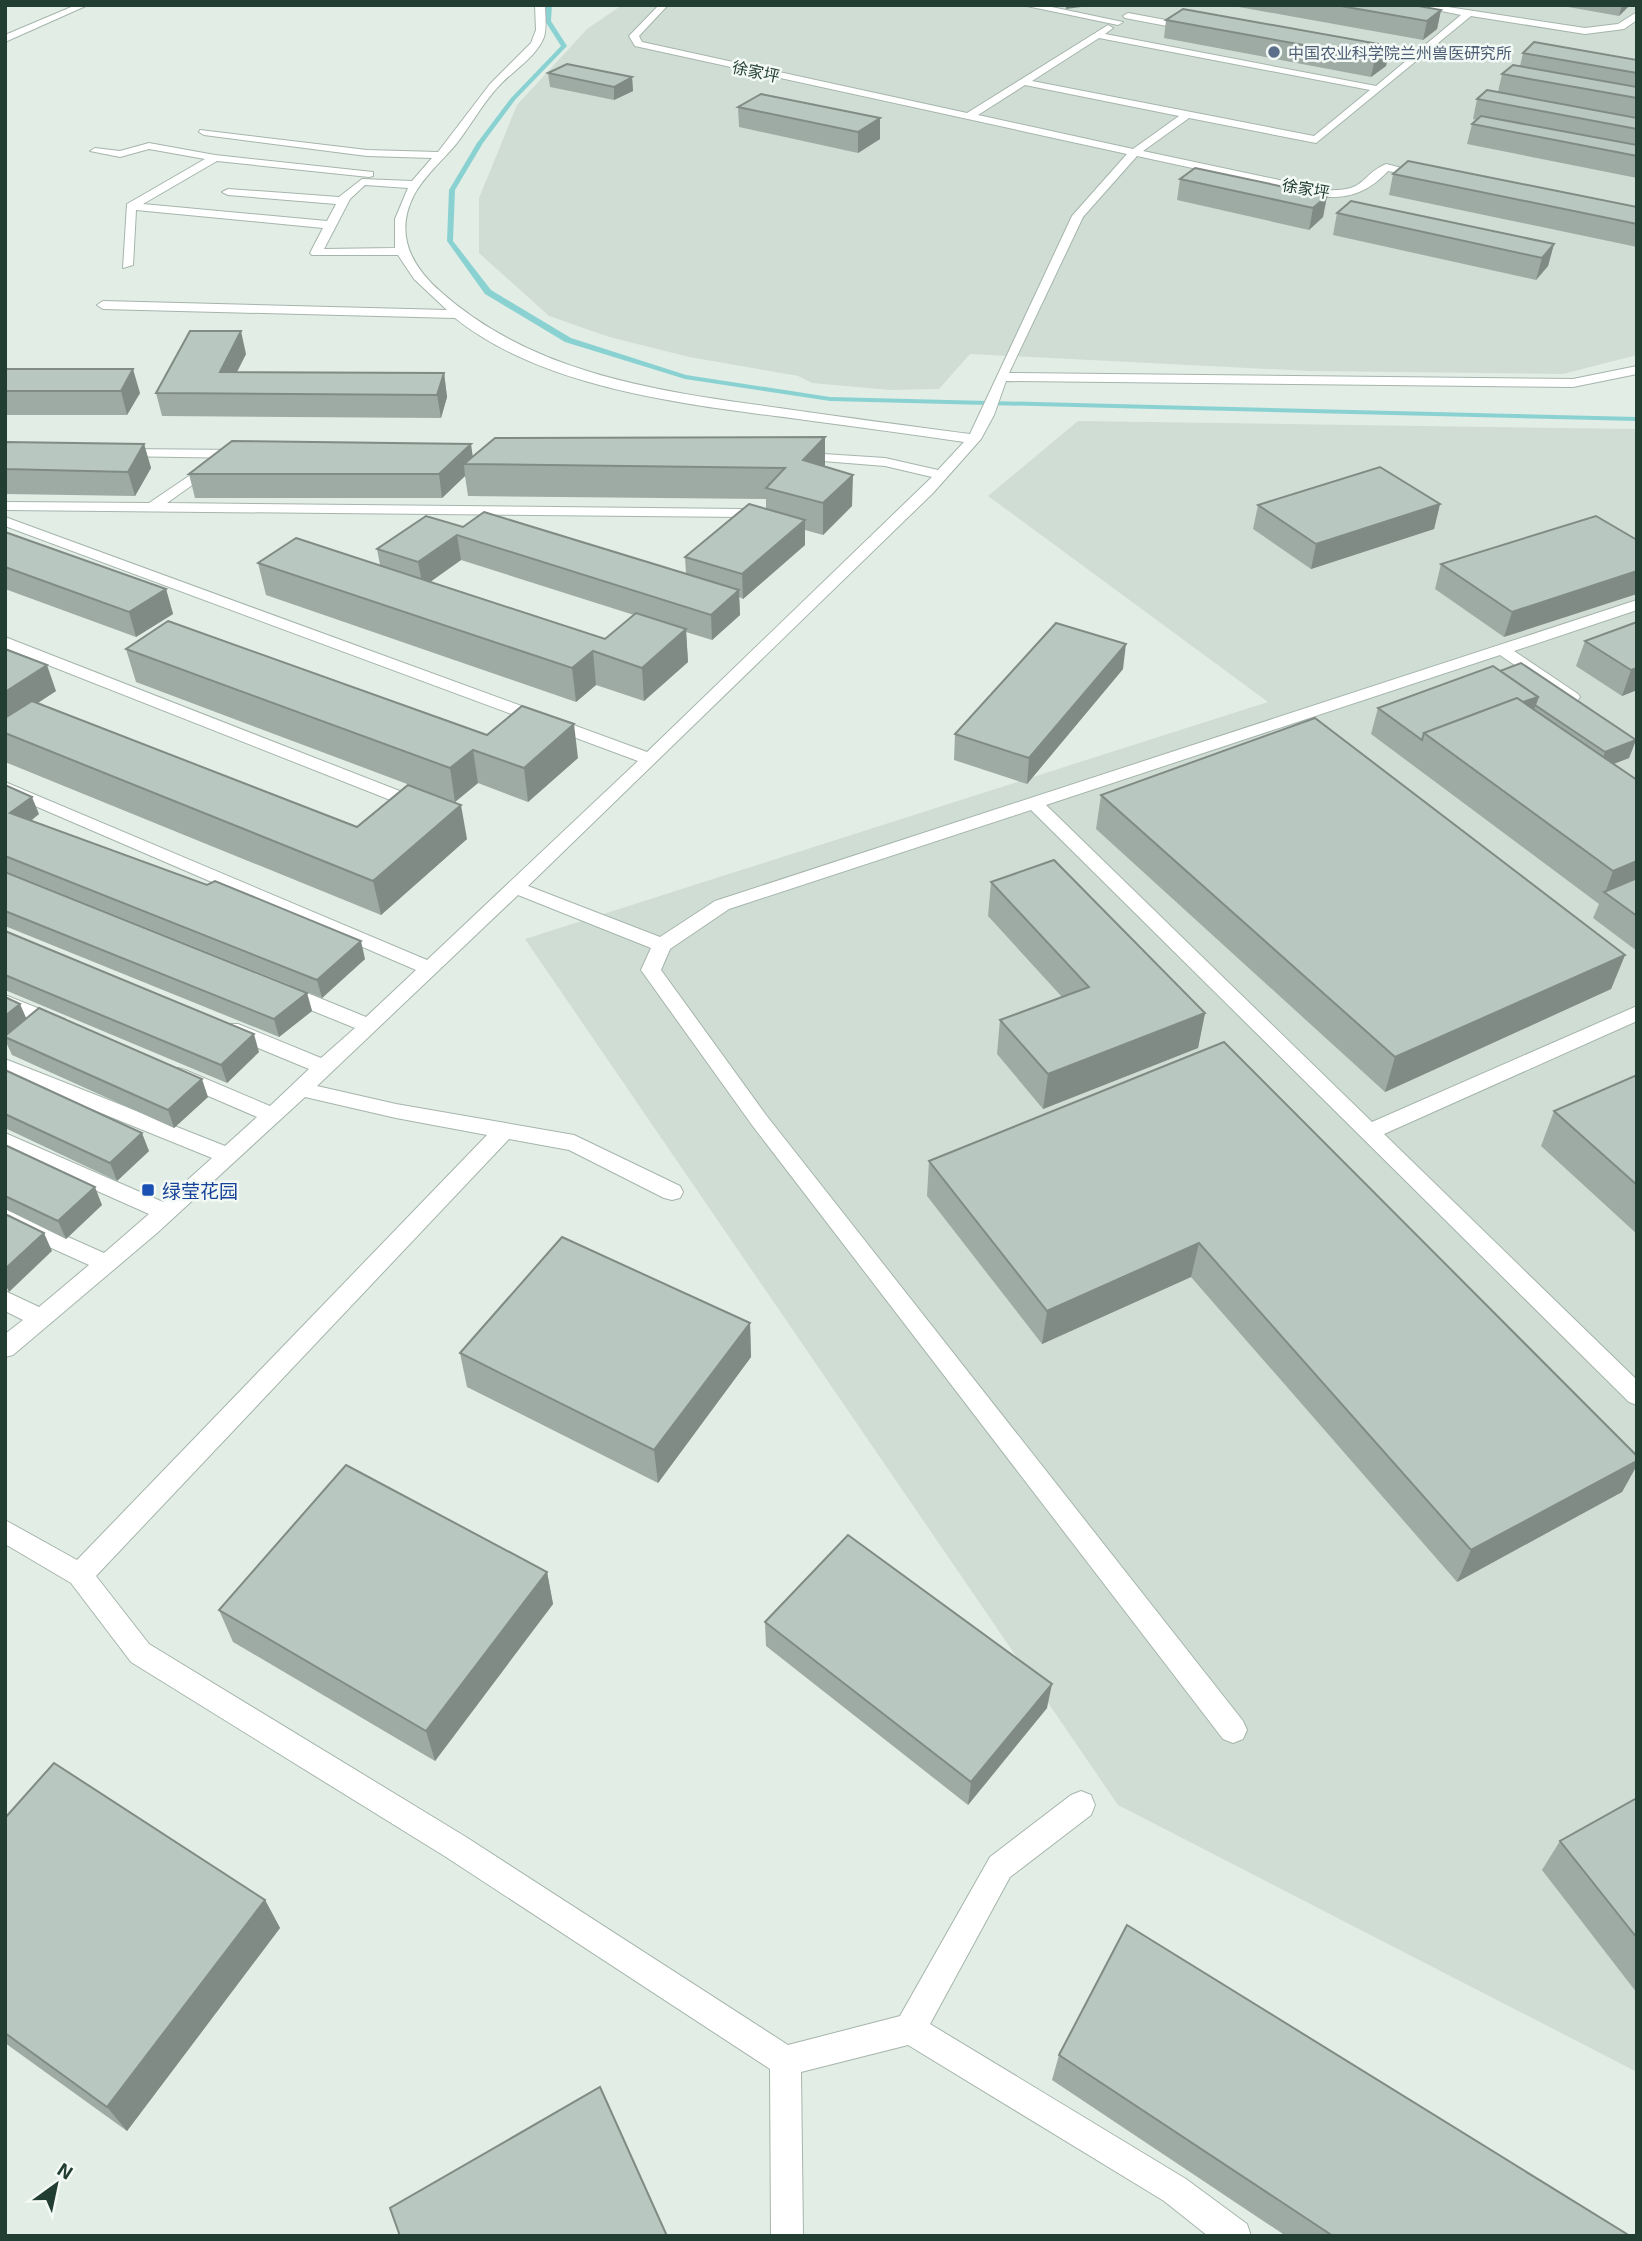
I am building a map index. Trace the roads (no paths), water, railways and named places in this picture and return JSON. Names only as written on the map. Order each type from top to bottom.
[{"type":"street","points":[[5,39],[84,5]]},
{"type":"street","points":[[540,5],[540,36],[525,56],[499,80],[416,184],[403,209],[398,237],[401,251],[425,284],[457,314],[503,342],[531,355],[635,388],[717,404],[974,439]]},
{"type":"street","name":"徐家坪","points":[[664,5],[634,36],[639,44],[1327,193],[1363,190],[1386,167],[1439,178]]},
{"type":"street","points":[[1026,5],[1118,22]]},
{"type":"street","points":[[968,117],[1145,5]]},
{"type":"street","points":[[1416,5],[1585,31],[1621,27],[1637,15]]},
{"type":"street","points":[[1023,82],[1317,140],[1468,14]]},
{"type":"street","points":[[1128,16],[1207,30]]},
{"type":"street","points":[[1097,35],[1378,89]]},
{"type":"street","points":[[1392,64],[1405,66]]},
{"type":"street","points":[[5,1348],[228,1156],[649,759],[942,475],[974,439],[987,415],[998,384],[1078,216],[1134,153],[1187,115]]},
{"type":"street","points":[[204,132],[388,153],[441,155]]},
{"type":"street","points":[[95,151],[120,153],[149,146],[215,159],[416,184]]},
{"type":"street","points":[[388,153],[343,201],[316,253],[401,251]]},
{"type":"street","points":[[131,206],[215,159]]},
{"type":"street","points":[[228,192],[343,201]]},
{"type":"street","points":[[131,206],[330,225]]},
{"type":"street","points":[[127,265],[131,206]]},
{"type":"street","points":[[103,305],[457,314]]},
{"type":"street","points":[[998,384],[1573,383],[1637,370]]},
{"type":"street","points":[[102,453],[255,454]]},
{"type":"street","points":[[151,508],[228,454]]},
{"type":"street","points":[[789,456],[885,461],[942,475]]},
{"type":"street","points":[[5,506],[743,513]]},
{"type":"street","points":[[5,521],[649,759]]},
{"type":"street","points":[[1233,1730],[759,1120],[651,970],[662,945],[722,905],[1637,605]]},
{"type":"street","points":[[5,642],[404,799]]},
{"type":"street","points":[[1501,649],[1580,703]]},
{"type":"street","points":[[5,787],[428,968]]},
{"type":"street","points":[[1034,803],[1637,1395]]},
{"type":"street","points":[[514,887],[662,945]]},
{"type":"street","points":[[264,984],[367,1026]]},
{"type":"street","points":[[5,1002],[71,1029]]},
{"type":"street","points":[[1369,1132],[1637,1013]]},
{"type":"street","points":[[15,1044],[46,1019]]},
{"type":"street","points":[[208,1020],[323,1067]]},
{"type":"street","points":[[5,1066],[228,1156]]},
{"type":"street","points":[[159,1067],[272,1115]]},
{"type":"street","points":[[300,1088],[396,1111],[574,1143],[672,1192]]},
{"type":"street","points":[[80,1575],[505,1130]]},
{"type":"street","points":[[5,1140],[165,1212]]},
{"type":"street","points":[[5,1217],[105,1263]]},
{"type":"street","points":[[5,1300],[40,1318]]},
{"type":"street","points":[[5,1531],[80,1575],[140,1653],[456,1847],[785,2061],[910,2029],[1175,2190],[1235,2236]]},
{"type":"street","points":[[910,2029],[1000,1867],[1081,1805]]},
{"type":"street","points":[[785,2061],[787,2236]]},
{"type":"waterway","points":[[549,5],[548,21],[564,46],[513,99],[480,143],[452,190],[450,241],[488,292],[568,340],[685,377],[830,399],[1637,419]]},
{"type":"place","name":"中国农业科学院兰州兽医研究所","points":[[1274,52]]},
{"type":"place","name":"绿莹花园","points":[[148,1190]]}]
